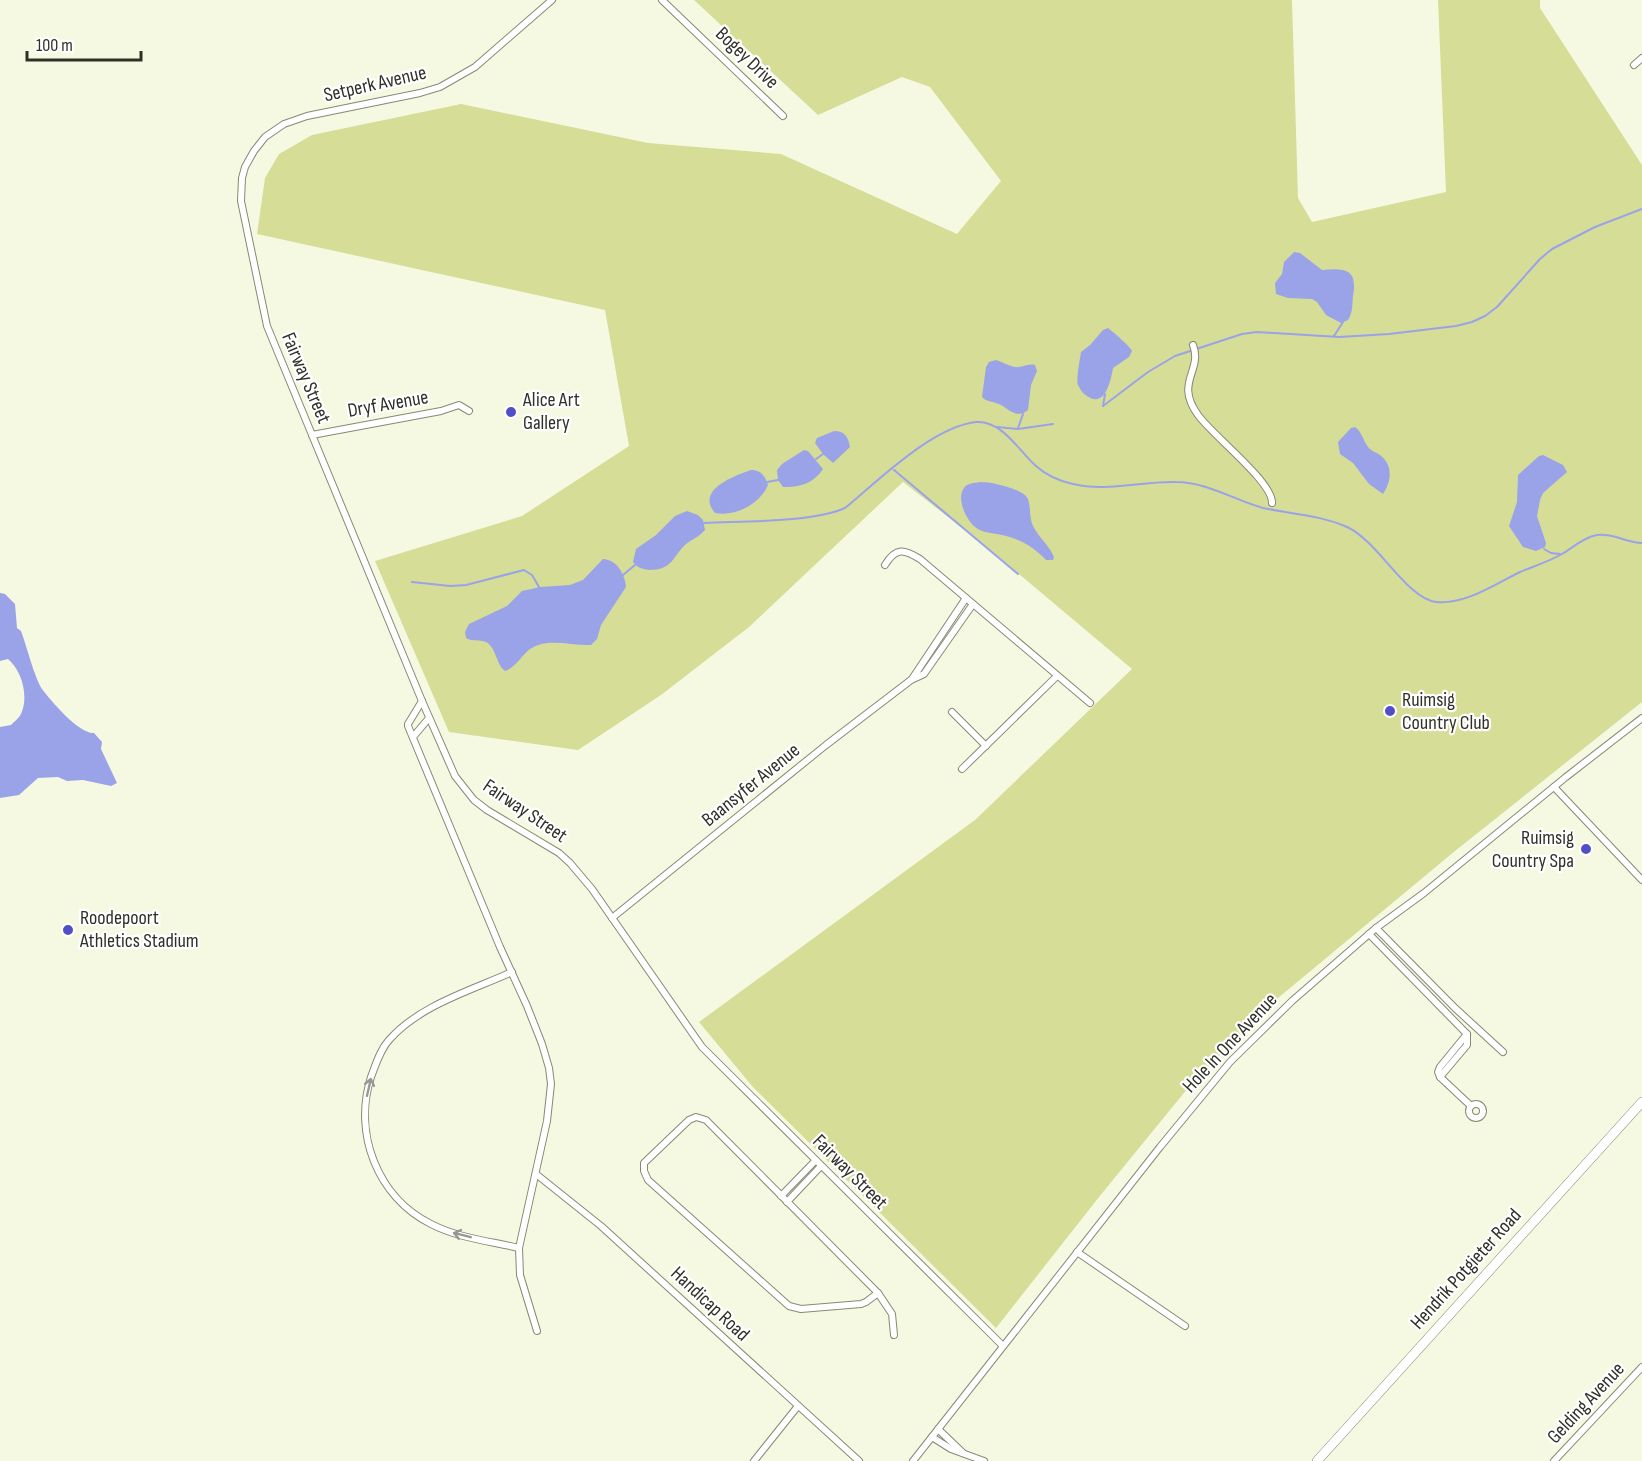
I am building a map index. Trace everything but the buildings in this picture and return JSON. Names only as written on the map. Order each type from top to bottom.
[{"type":"main road","name":"Hendrik Potgieter Road","points":[[1317,1461],[1642,1102]]},
{"type":"street","name":"Setperk Avenue","points":[[242,178],[254,151],[265,137],[279,127],[307,116],[440,87],[475,67],[552,0]]},
{"type":"street","name":"Bogey Drive","points":[[662,0],[783,116]]},
{"type":"street","points":[[1634,64],[1642,58]]},
{"type":"street","name":"Fairway Street","points":[[242,178],[241,201],[264,315],[429,718],[455,776],[474,800],[559,854],[580,874],[702,1047],[1003,1346]]},
{"type":"street","points":[[1193,345],[1197,355],[1188,381],[1191,406],[1199,418],[1264,484],[1272,497],[1272,503]]},
{"type":"street","name":"Dryf Avenue","points":[[312,435],[441,411],[459,405],[469,411]]},
{"type":"street","points":[[885,564],[892,554],[898,552],[911,554],[966,597],[1090,703]]},
{"type":"street","name":"Baansyfer Avenue","points":[[912,680],[917,669],[966,597]]},
{"type":"street","name":"Baansyfer Avenue","points":[[612,918],[826,745],[912,680],[924,674],[973,604]]},
{"type":"street","points":[[938,641],[945,646]]},
{"type":"street","points":[[963,769],[1058,676]]},
{"type":"street","points":[[422,701],[408,724],[542,1044],[551,1084],[549,1111],[519,1248],[520,1275],[537,1331]]},
{"type":"street","points":[[952,712],[986,746]]},
{"type":"street","points":[[413,737],[429,718]]},
{"type":"street","name":"Hole In One Avenue","points":[[913,1461],[1230,1062],[1284,1009],[1376,928],[1424,893],[1642,718]]},
{"type":"street","points":[[1554,787],[1642,880]]},
{"type":"street","points":[[1376,928],[1455,1008],[1503,1052]]},
{"type":"street","points":[[1369,934],[1467,1034],[1467,1045],[1440,1077],[1471,1106]]},
{"type":"street","points":[[512,972],[422,1012],[389,1041],[378,1058],[369,1086],[364,1116],[368,1145],[380,1176],[401,1202],[429,1223],[446,1231],[519,1248]]},
{"type":"street","points":[[878,1293],[861,1304],[801,1309],[789,1306],[648,1180],[643,1167],[644,1163],[689,1120],[699,1117],[705,1120],[878,1293],[892,1314],[894,1335]]},
{"type":"street","points":[[781,1196],[815,1161]]},
{"type":"street","points":[[788,1202],[821,1166]]},
{"type":"street","name":"Handicap Road","points":[[536,1174],[601,1226],[859,1461]]},
{"type":"street","points":[[1077,1252],[1185,1326]]},
{"type":"street","name":"Gelding Avenue","points":[[1554,1461],[1642,1367]]},
{"type":"street","points":[[753,1461],[798,1407]]},
{"type":"street","points":[[938,1429],[963,1453]]},
{"type":"street","points":[[932,1437],[948,1448],[984,1461]]},
{"type":"green space","name":"Ruimsig Country Club","points":[[694,0],[1292,0],[1298,198],[1312,222],[1446,192],[1438,0],[1540,0],[1540,8],[1642,165],[1642,702],[1455,851],[1278,998],[1192,1083],[996,1328],[752,1086],[699,1022],[975,820],[1132,669],[988,548],[903,482],[749,627],[661,695],[578,750],[449,732],[375,561],[522,516],[629,446],[605,310],[257,234],[265,178],[279,154],[312,135],[461,104],[648,143],[781,154],[957,234],[1001,181],[930,87],[902,77],[818,115]]},
{"type":"water","points":[[1294,252],[1300,253],[1322,270],[1343,270],[1351,275],[1354,287],[1352,312],[1348,320],[1341,323],[1326,315],[1312,299],[1288,298],[1276,294],[1275,283],[1282,274],[1284,262]]},
{"type":"water","points":[[1108,328],[1132,351],[1129,357],[1113,368],[1109,386],[1103,396],[1093,399],[1084,394],[1078,385],[1081,352],[1103,330]]},
{"type":"water","points":[[996,360],[1015,367],[1035,365],[1037,371],[1031,385],[1028,410],[1024,413],[1014,413],[982,397],[986,367],[989,362]]},
{"type":"water","points":[[1355,427],[1368,447],[1387,463],[1390,473],[1383,494],[1369,484],[1353,463],[1340,454],[1338,442],[1351,428]]},
{"type":"water","points":[[834,431],[845,435],[850,447],[833,463],[815,443],[817,438]]},
{"type":"water","points":[[804,450],[808,451],[823,469],[806,484],[783,487],[778,480],[777,470],[782,464]]},
{"type":"water","points":[[1543,455],[1563,465],[1567,472],[1543,493],[1540,500],[1537,516],[1546,543],[1545,547],[1536,551],[1523,547],[1509,526],[1517,502],[1518,475]]},
{"type":"water","points":[[751,470],[762,474],[768,485],[759,498],[738,511],[715,513],[710,505],[713,491],[727,480]]},
{"type":"water","points":[[981,482],[1007,487],[1025,495],[1029,502],[1033,526],[1052,553],[1053,560],[1046,560],[1032,547],[1021,541],[988,533],[972,524],[963,509],[962,492],[967,485]]},
{"type":"water","points":[[687,511],[698,515],[703,520],[705,530],[699,536],[686,544],[663,568],[649,570],[640,568],[633,562],[636,549],[656,535],[675,516]]},
{"type":"water","points":[[603,559],[616,565],[624,577],[626,587],[601,625],[597,639],[591,645],[544,643],[537,645],[505,671],[489,644],[466,638],[465,632],[469,624],[507,606],[522,591],[570,585],[583,580]]},
{"type":"water","points":[[0,593],[5,594],[15,604],[17,628],[21,631],[42,689],[73,723],[94,733],[102,742],[101,749],[117,783],[111,786],[83,780],[67,781],[58,777],[38,778],[19,795],[0,798],[0,727],[11,725],[21,714],[24,692],[23,684],[13,664],[8,659],[0,661]]},
{"type":"waterway","points":[[1103,406],[1148,372],[1175,356],[1242,334],[1257,332],[1339,337],[1389,334],[1472,322],[1497,307],[1540,259],[1552,249],[1595,227],[1642,209]]},
{"type":"waterway","points":[[1334,336],[1343,322]]},
{"type":"waterway","points":[[1103,406],[1105,394]]},
{"type":"waterway","points":[[1018,428],[1023,414]]},
{"type":"waterway","points":[[704,523],[795,519],[845,508],[924,444],[959,426],[976,422],[994,426],[1002,431],[1040,469],[1068,483],[1099,487],[1163,482],[1187,483],[1210,488],[1263,508],[1337,523],[1359,534],[1414,591],[1436,602],[1458,600],[1480,593],[1520,572],[1557,557],[1593,536],[1606,535],[1642,543]]},
{"type":"waterway","points":[[997,427],[1018,429],[1053,424]]},
{"type":"waterway","points":[[816,459],[823,454]]},
{"type":"waterway","points":[[894,470],[1018,574]]},
{"type":"waterway","points":[[767,482],[778,480]]},
{"type":"waterway","points":[[1544,549],[1560,554]]},
{"type":"waterway","points":[[623,575],[635,565]]},
{"type":"waterway","points":[[412,582],[450,586],[466,585],[524,570],[532,575],[539,587]]},
{"type":"place","name":"Alice Art Gallery","points":[[511,412]]},
{"type":"place","name":"Ruimsig Country Club","points":[[1390,711]]},
{"type":"place","name":"Ruimsig Country Spa","points":[[1586,849]]},
{"type":"place","name":"Roodepoort Athletics Stadium","points":[[68,930]]}]
